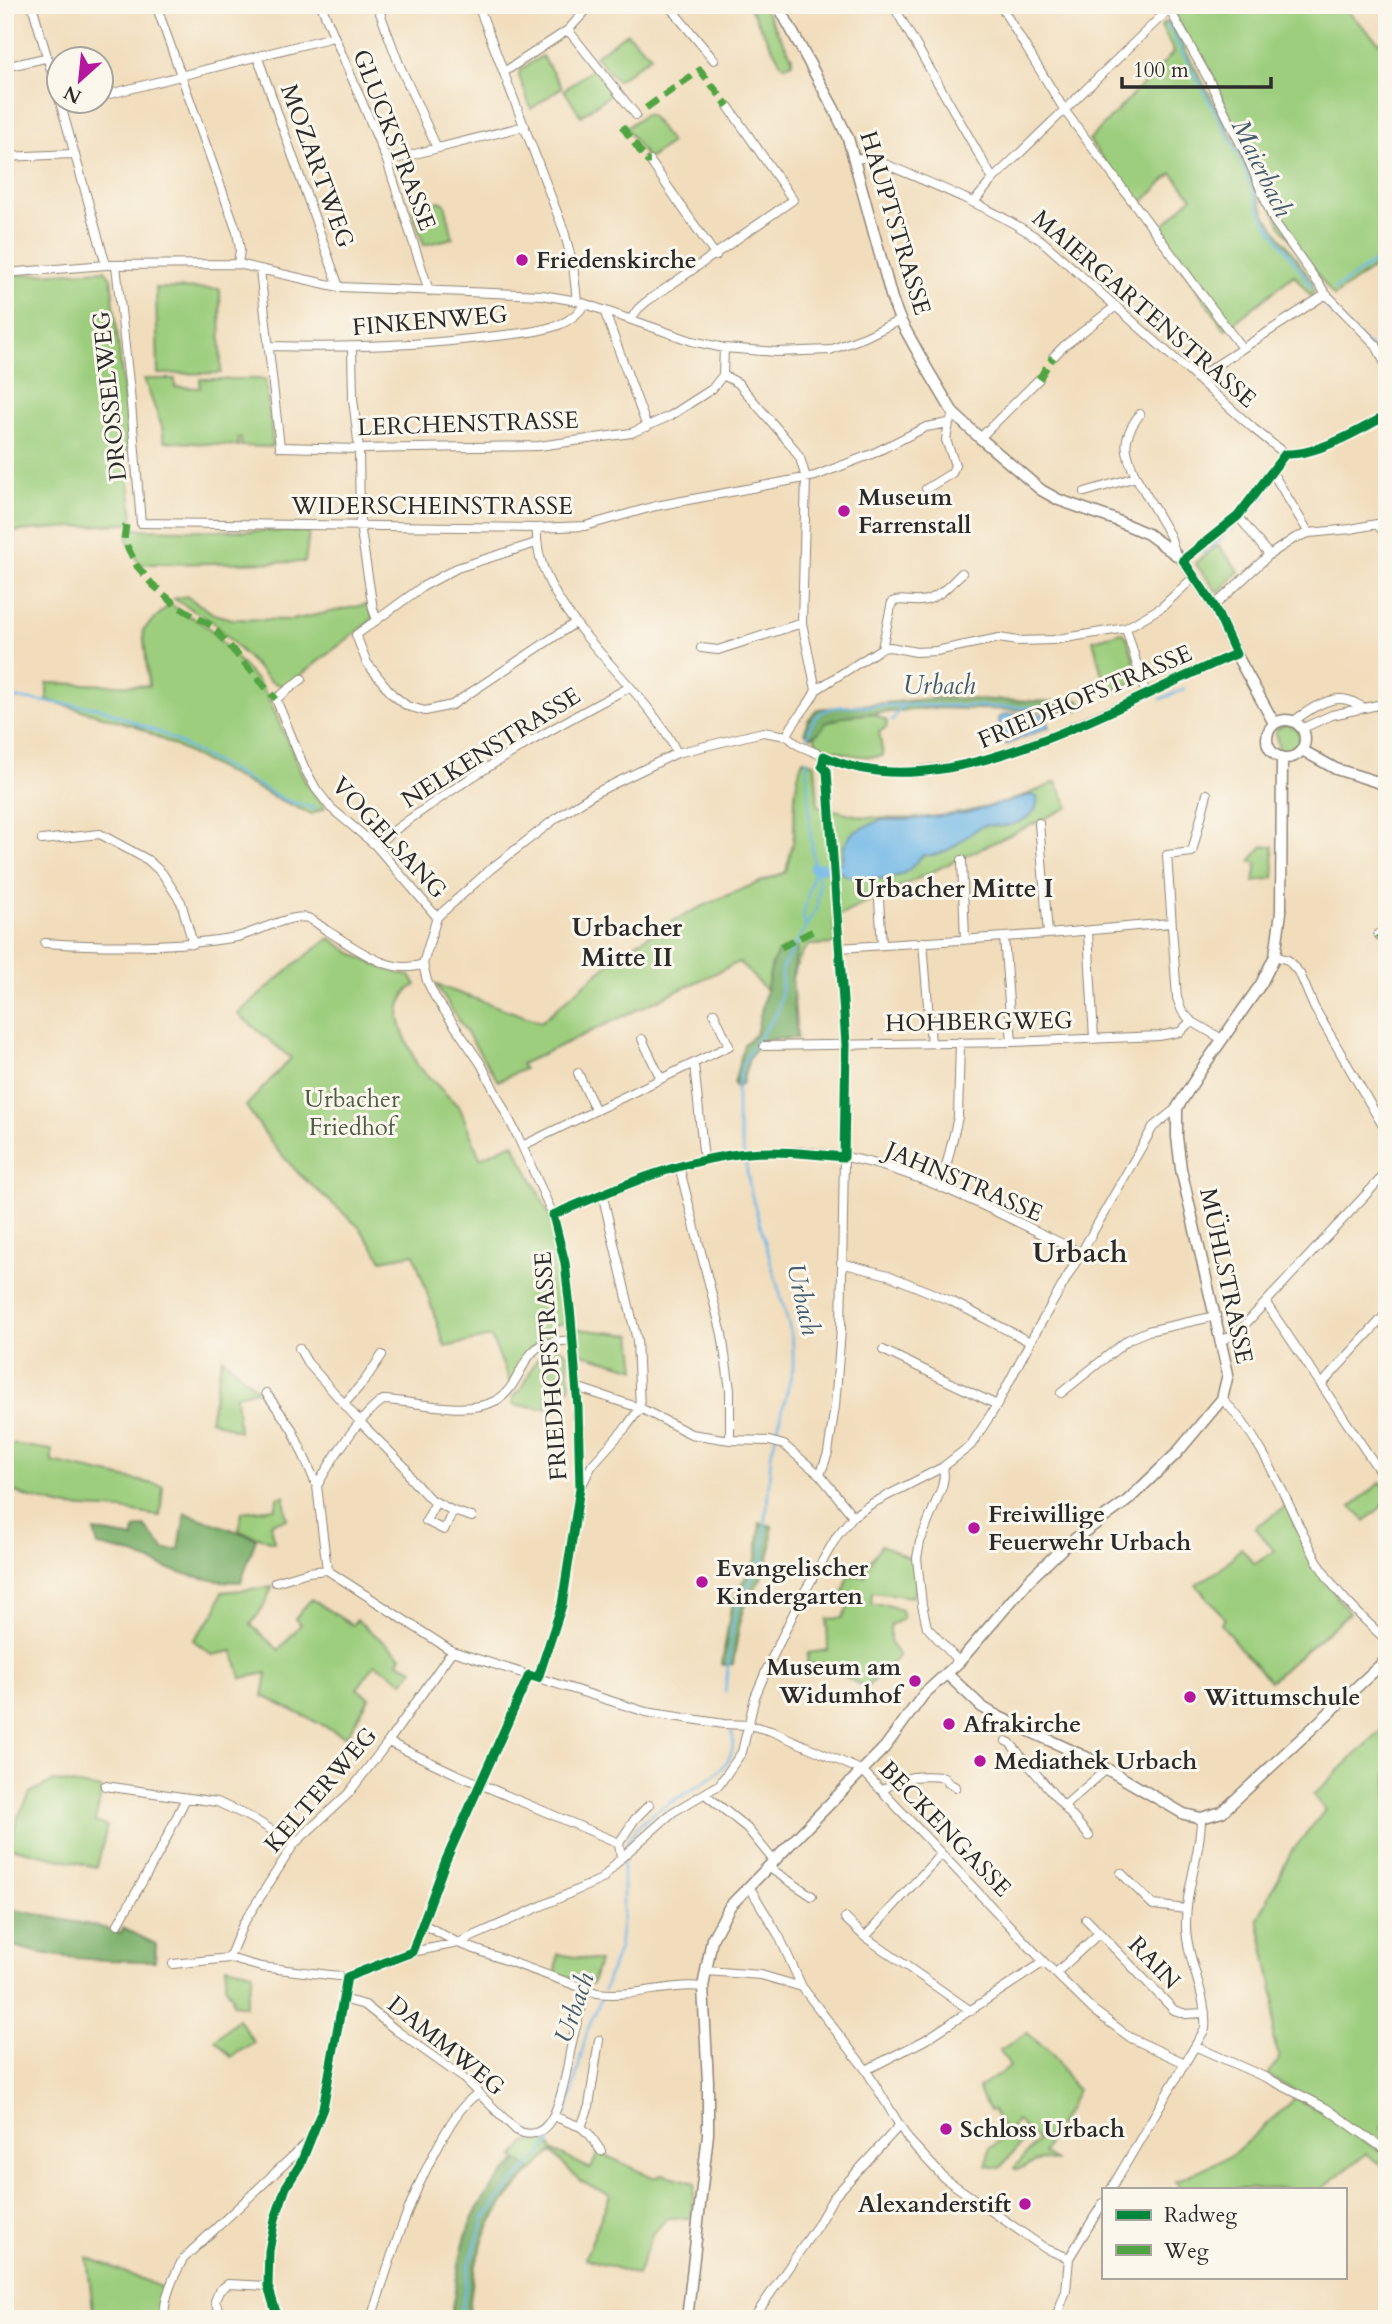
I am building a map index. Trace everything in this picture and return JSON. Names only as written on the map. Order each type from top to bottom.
[{"type":"street","points":[[5,67],[46,58],[32,5]]},
{"type":"street","points":[[156,5],[237,232],[240,250],[238,264]]},
{"type":"street","name":"GLUCKSTRASSE","points":[[321,5],[387,161],[429,291]]},
{"type":"street","points":[[377,5],[399,64],[437,148]]},
{"type":"street","points":[[478,5],[564,232],[581,302]]},
{"type":"street","points":[[504,72],[568,30],[592,5]]},
{"type":"street","points":[[668,5],[714,60]]},
{"type":"street","name":"HAUPTSTRASSE","points":[[778,5],[834,109],[855,159],[892,299],[951,419],[980,438],[1041,490],[1059,500],[1148,534],[1180,558],[1214,606],[1236,654],[1274,723]]},
{"type":"street","points":[[893,5],[993,179]]},
{"type":"street","points":[[1000,5],[1065,111],[1241,347]]},
{"type":"street","points":[[974,202],[993,179],[1168,7],[1209,80],[1248,159],[1274,221],[1326,293],[1376,345],[1387,368]]},
{"type":"street","points":[[568,30],[636,115]]},
{"type":"street","points":[[116,92],[333,37]]},
{"type":"street","name":"MOZARTWEG","points":[[258,58],[339,287]]},
{"type":"street","points":[[631,319],[646,302],[716,256],[793,200],[728,106]]},
{"type":"street","points":[[64,116],[106,265]]},
{"type":"street","points":[[387,161],[525,126]]},
{"type":"street","points":[[5,157],[74,154]]},
{"type":"street","name":"MAIERGARTENSTRASSE","points":[[855,159],[868,157],[974,202],[1010,220],[1042,241],[1285,454]]},
{"type":"street","points":[[650,161],[716,256]]},
{"type":"street","points":[[5,273],[106,265],[238,264],[339,287],[508,292],[581,302],[692,341],[724,348],[790,352],[830,350],[900,320]]},
{"type":"street","name":"DROSSELWEG","points":[[116,265],[141,523]]},
{"type":"street","points":[[260,270],[269,346]]},
{"type":"street","points":[[1197,378],[1326,293]]},
{"type":"street","name":"FINKENWEG","points":[[269,346],[352,348],[460,340],[544,330],[564,323],[577,314],[581,302]]},
{"type":"street","points":[[1053,357],[1116,306]]},
{"type":"street","points":[[604,310],[647,427]]},
{"type":"street","name":"LERCHENSTRASSE","points":[[269,346],[280,447],[359,449],[539,446],[631,433],[670,416],[712,389],[723,375]]},
{"type":"street","points":[[352,348],[353,399],[359,449],[360,525],[377,620]]},
{"type":"street","points":[[724,348],[723,375],[738,383],[792,446],[800,458],[806,478],[802,623],[816,690],[812,700],[792,724],[786,736]]},
{"type":"street","points":[[980,438],[1039,379]]},
{"type":"street","points":[[1140,414],[1131,426],[1125,447],[1127,456],[1180,558],[1238,516],[1285,454],[1293,455],[1334,442],[1387,415]]},
{"type":"street","points":[[926,489],[952,473],[955,465],[946,440],[951,419]]},
{"type":"street","name":"WIDERSCHEINSTRASSE","points":[[141,523],[537,528],[585,526],[656,506],[806,478],[872,454],[926,427],[951,419]]},
{"type":"street","points":[[1272,472],[1309,533]]},
{"type":"street","points":[[1085,492],[1136,477]]},
{"type":"street","points":[[1238,516],[1269,555]]},
{"type":"street","points":[[1214,606],[1269,555],[1294,538],[1309,533],[1382,523],[1387,537]]},
{"type":"street","points":[[537,528],[536,543],[551,585],[575,623],[630,687],[672,742],[677,753]]},
{"type":"street","points":[[536,543],[457,568],[422,587],[356,635],[367,663],[392,694],[407,706],[425,711],[452,705],[575,623]]},
{"type":"street","points":[[882,648],[892,602],[897,599],[919,602],[933,598],[962,573]]},
{"type":"street","points":[[816,690],[882,648],[916,652],[936,651],[999,638],[1018,641],[1053,640],[1126,628],[1161,607],[1194,577]]},
{"type":"street","points":[[701,648],[718,650],[802,623]]},
{"type":"street","points":[[1126,628],[1146,695]]},
{"type":"street","name":"FRIEDHOFSTRASSE","points":[[436,918],[492,868],[555,818],[596,793],[677,753],[763,732],[786,736],[798,745],[859,769],[898,772],[976,763],[1009,753],[1236,654]]},
{"type":"street","name":"VOGELSANG","points":[[302,680],[276,699],[316,789],[331,808],[375,845],[436,918]]},
{"type":"street","name":"NELKENSTRASSE","points":[[375,845],[500,760],[630,687]]},
{"type":"street","points":[[1298,724],[1307,710],[1323,704],[1345,699],[1363,707]]},
{"type":"street","points":[[1298,724],[1306,739],[1302,750],[1293,757],[1276,755],[1268,746],[1267,733],[1274,723],[1284,719],[1298,724],[1387,703]]},
{"type":"street","points":[[1302,750],[1336,769],[1387,785]]},
{"type":"street","points":[[173,1964],[229,1958],[261,1967],[347,1977],[412,1952],[458,1943],[603,1879],[673,1812],[719,1785],[742,1752],[755,1697],[801,1598],[837,1536],[853,1516],[943,1466],[971,1445],[997,1405],[1153,1127],[1177,1108],[1261,984],[1275,956],[1281,912],[1282,757]]},
{"type":"street","points":[[1207,794],[1192,852],[1167,855],[1170,923],[1177,998],[1182,1011],[1191,1021],[1222,1039]]},
{"type":"street","points":[[1039,823],[1048,934]]},
{"type":"street","points":[[42,840],[100,834],[148,860],[162,873],[181,902],[192,944]]},
{"type":"street","points":[[962,860],[965,940]]},
{"type":"street","points":[[879,900],[882,945]]},
{"type":"street","points":[[45,943],[192,944],[241,936],[298,917],[308,918],[359,951],[382,961],[412,968],[423,964],[436,918]]},
{"type":"street","points":[[820,1475],[828,1453],[835,1406],[841,1330],[846,1044],[840,948],[1170,923]]},
{"type":"street","points":[[1088,930],[1094,1039]]},
{"type":"street","points":[[1378,934],[1387,943]]},
{"type":"street","points":[[1004,937],[1013,1042]]},
{"type":"street","points":[[923,942],[931,1043]]},
{"type":"street","points":[[1275,956],[1288,960],[1300,974],[1314,1007],[1387,1133]]},
{"type":"street","name":"FRIEDHOFSTRASSE","points":[[423,964],[435,997],[481,1065],[522,1146],[553,1214],[565,1264],[576,1387],[580,1488],[562,1605],[538,1678]]},
{"type":"street","points":[[522,1146],[729,1046],[714,1013]]},
{"type":"street","name":"HOHBERGWEG","points":[[764,1046],[1013,1042],[1168,1035],[1180,1032],[1191,1021]]},
{"type":"street","points":[[642,1039],[661,1079]]},
{"type":"street","points":[[941,1188],[958,1117],[960,1042]]},
{"type":"street","points":[[694,1064],[704,1160]]},
{"type":"street","points":[[578,1073],[595,1109]]},
{"type":"street","name":"MÜHLSTRASSE","points":[[687,2319],[708,2134],[703,1987],[715,1930],[730,1906],[863,1771],[885,1747],[924,1694],[947,1674],[1031,1578],[1065,1546],[1127,1501],[1176,1454],[1222,1399],[1228,1374],[1181,1169],[1177,1108]]},
{"type":"street","name":"JAHNSTRASSE","points":[[553,1214],[640,1178],[704,1160],[749,1153],[808,1153],[844,1157],[876,1165],[941,1188],[1082,1253]]},
{"type":"street","points":[[679,1166],[722,1334],[730,1390],[730,1440]]},
{"type":"street","points":[[1222,1341],[1239,1331],[1387,1172]]},
{"type":"street","points":[[580,1488],[592,1465],[640,1408],[637,1340],[602,1193]]},
{"type":"street","points":[[841,1263],[888,1275],[951,1301],[1030,1342]]},
{"type":"street","points":[[1266,1303],[1387,1482]]},
{"type":"street","points":[[1321,1385],[1386,1315]]},
{"type":"street","points":[[1061,1393],[1129,1339],[1148,1331],[1216,1316]]},
{"type":"street","points":[[317,1486],[360,1423],[383,1400],[471,1407],[496,1401],[514,1385],[528,1356],[543,1344],[572,1340]]},
{"type":"street","points":[[299,1348],[307,1362],[360,1423],[405,1466],[411,1479],[436,1502],[472,1517]]},
{"type":"street","points":[[883,1350],[997,1405]]},
{"type":"street","points":[[345,1403],[365,1380],[382,1354]]},
{"type":"street","points":[[576,1387],[640,1408],[691,1434],[730,1440],[769,1441],[784,1445],[820,1475],[853,1516]]},
{"type":"street","points":[[266,1393],[292,1429],[317,1486],[327,1570],[308,1572],[275,1583]]},
{"type":"street","points":[[1222,1399],[1251,1433],[1324,1573],[1349,1604],[1387,1641]]},
{"type":"street","points":[[943,1466],[942,1487],[920,1542],[917,1558],[927,1627],[958,1662]]},
{"type":"street","points":[[436,1502],[426,1521],[444,1530],[453,1511]]},
{"type":"street","name":"BECKENGASSE","points":[[327,1570],[452,1651],[646,1712],[724,1724],[749,1725],[771,1731],[863,1771],[1093,2010],[1131,2038],[1185,2063]]},
{"type":"street","name":"KELTERWEG","points":[[229,1958],[243,1924],[294,1844],[348,1794],[452,1651]]},
{"type":"street","points":[[947,1674],[982,1707],[999,1717],[1108,1768],[1184,1814],[1201,1818],[1222,1812],[1387,1659]]},
{"type":"street","points":[[412,1952],[446,1860],[529,1675]]},
{"type":"street","points":[[1006,1741],[1089,1836]]},
{"type":"street","points":[[388,1742],[619,1843],[624,1856]]},
{"type":"street","points":[[1064,1806],[1108,1768]]},
{"type":"street","points":[[883,1790],[898,1780],[928,1776],[944,1777],[956,1787]]},
{"type":"street","points":[[105,1786],[223,1805],[252,1818],[294,1844]]},
{"type":"street","points":[[706,1795],[747,1828],[771,1864],[812,1896]]},
{"type":"street","points":[[118,1924],[161,1849],[186,1798]]},
{"type":"street","points":[[619,1843],[635,1819],[649,1805]]},
{"type":"street","points":[[1112,2188],[1197,2047],[1205,2029],[1205,2012],[1188,1949],[1186,1909],[1201,1837],[1201,1818]]},
{"type":"street","points":[[865,1937],[941,1854]]},
{"type":"street","points":[[1121,1873],[1153,1905],[1186,1909]]},
{"type":"street","points":[[750,1888],[779,1936],[802,1987],[866,2070],[898,2127],[944,2178],[1046,2249],[1069,2258]]},
{"type":"street","points":[[845,1918],[865,1937],[971,2011]]},
{"type":"street","name":"RAIN","points":[[1086,1919],[1174,2010],[1185,2014],[1205,2012]]},
{"type":"street","points":[[423,1924],[458,1943],[587,1991],[612,1995],[684,1985],[703,1987]]},
{"type":"street","points":[[1056,1973],[1096,1936],[1101,1936]]},
{"type":"street","points":[[866,2070],[925,2040],[1044,1962]]},
{"type":"street","points":[[706,1971],[761,1975],[802,1987]]},
{"type":"street","points":[[278,2319],[268,2286],[275,2218],[286,2187],[301,2163],[323,2108],[347,1977]]},
{"type":"street","points":[[587,1991],[572,2040],[556,2117],[581,2127],[601,2151]]},
{"type":"street","name":"DAMMWEG","points":[[342,1999],[366,2005],[397,2031],[462,2077],[516,2130],[526,2135],[537,2134],[556,2117]]},
{"type":"street","points":[[581,2127],[589,2106],[599,2040]]},
{"type":"street","points":[[1197,2047],[1269,2078],[1326,2108],[1387,2151]]},
{"type":"street","points":[[371,2319],[393,2247],[419,2180],[463,2105],[478,2092]]},
{"type":"street","points":[[753,2319],[833,2198],[898,2127]]},
{"type":"street","points":[[164,2319],[170,2283],[183,2259],[309,2141]]},
{"type":"street","points":[[1055,2319],[1066,2291],[1069,2258],[1102,2205]]},
{"type":"street","points":[[222,2319],[215,2301],[219,2291],[228,2284],[268,2286]]},
{"type":"green space","points":[[748,5],[762,5],[792,57],[792,63],[785,66],[781,63]]},
{"type":"green space","points":[[1170,5],[1341,5],[1387,50],[1387,258],[1334,296],[1282,228],[1252,157],[1205,61],[1191,47]]},
{"type":"green space","points":[[1170,22],[1242,155],[1266,216],[1312,281],[1314,291],[1311,296],[1294,275],[1225,330],[1158,231],[1192,197],[1172,173],[1138,207],[1089,140],[1174,52],[1161,26]]},
{"type":"green space","points":[[627,33],[651,56],[617,81],[595,56]]},
{"type":"green space","points":[[542,56],[562,87],[531,109],[519,76],[520,70]]},
{"type":"green space","points":[[594,68],[612,93],[581,116],[564,90]]},
{"type":"green space","points":[[645,114],[651,116],[671,143],[648,159],[626,128]]},
{"type":"green space","points":[[440,201],[445,204],[453,238],[424,245],[412,208]]},
{"type":"green space","points":[[105,270],[111,278],[130,449],[125,450],[133,516],[130,523],[5,532],[5,276]]},
{"type":"green space","points":[[156,288],[220,289],[221,373],[158,374]]},
{"type":"green space","points":[[144,379],[175,379],[175,387],[200,388],[200,379],[265,379],[273,444],[270,447],[241,446],[241,438],[238,438],[238,446],[164,441],[162,427]]},
{"type":"green space","points":[[130,529],[309,532],[305,562],[139,564],[127,539]]},
{"type":"green space","points":[[1218,545],[1239,571],[1218,593],[1195,563]]},
{"type":"green space","points":[[186,596],[214,614],[232,619],[292,620],[369,604],[373,619],[285,687],[270,681],[213,622],[174,599]]},
{"type":"green space","points":[[170,604],[209,628],[256,680],[269,699],[306,783],[325,808],[312,814],[136,726],[47,700],[47,683],[149,686],[143,630]]},
{"type":"green space","points":[[1122,632],[1127,637],[1140,679],[1107,694],[1093,640]]},
{"type":"green space","points":[[940,698],[1063,702],[1079,700],[1082,705],[1078,711],[933,708],[846,716],[826,723],[818,733],[810,737],[805,732],[808,720],[818,709]]},
{"type":"green space","points":[[870,712],[887,721],[886,728],[879,732],[883,756],[857,756],[817,744],[813,732],[825,713]]},
{"type":"green space","points":[[1286,724],[1296,729],[1300,736],[1296,747],[1288,752],[1279,750],[1275,730]]},
{"type":"green space","points":[[803,760],[815,764],[818,806],[860,816],[914,818],[963,812],[1011,800],[1056,782],[1069,807],[834,918],[836,944],[809,945],[802,953],[792,977],[766,990],[739,962],[521,1064],[524,1069],[498,1081],[436,985],[541,1022],[614,960],[657,930],[711,902],[786,872],[793,844],[796,788]]},
{"type":"green space","points":[[1263,846],[1273,846],[1274,878],[1254,882],[1257,863],[1250,861]]},
{"type":"green space","name":"Urbacher Friedhof","points":[[330,938],[368,961],[410,976],[416,985],[406,992],[399,1017],[417,1065],[460,1108],[480,1158],[513,1143],[549,1215],[561,1262],[566,1323],[554,1325],[556,1336],[532,1347],[511,1384],[491,1337],[445,1347],[414,1254],[382,1260],[359,1227],[299,1174],[273,1145],[246,1106],[291,1058],[238,1014],[295,964]]},
{"type":"green space","points":[[792,946],[798,948],[792,977],[797,1038],[762,1040],[749,1058],[742,1083],[737,1088],[734,1084],[744,1044],[756,1034],[772,964],[778,952]]},
{"type":"green space","points":[[577,1329],[632,1335],[636,1369],[579,1353]]},
{"type":"green space","points":[[557,1347],[567,1353],[570,1388],[548,1388],[547,1408],[513,1405],[513,1397],[525,1383],[535,1362],[547,1351]]},
{"type":"green space","points":[[222,1357],[258,1390],[236,1395],[239,1431],[210,1420]]},
{"type":"green space","points":[[5,1443],[52,1450],[52,1462],[163,1486],[160,1516],[122,1510],[68,1507],[27,1497],[5,1487]]},
{"type":"green space","points":[[1381,1482],[1387,1490],[1387,1502],[1365,1521],[1351,1507]]},
{"type":"green space","points":[[284,1496],[287,1519],[271,1523],[274,1542],[239,1531],[242,1512],[276,1508],[277,1498]]},
{"type":"green space","points":[[1287,1506],[1314,1562],[1349,1613],[1270,1681],[1221,1624],[1225,1618],[1196,1585],[1221,1569],[1241,1548],[1255,1564],[1274,1551],[1255,1527]]},
{"type":"green space","points":[[185,1513],[256,1538],[241,1582],[217,1581],[180,1573],[126,1552],[98,1546],[94,1531],[134,1538],[135,1529],[144,1526],[165,1550],[179,1550]]},
{"type":"green space","points":[[760,1523],[772,1526],[771,1550],[764,1573],[744,1607],[733,1664],[722,1665],[730,1613],[738,1588],[757,1557]]},
{"type":"green space","points":[[881,1545],[912,1559],[918,1582],[912,1597],[872,1592],[871,1605],[887,1605],[901,1610],[903,1619],[890,1625],[890,1643],[899,1656],[866,1688],[822,1664],[807,1664],[808,1653],[828,1650],[827,1619],[842,1618],[849,1605],[842,1600],[848,1575],[865,1577],[866,1568]]},
{"type":"green space","points":[[272,1587],[251,1625],[279,1650],[301,1624],[295,1619],[311,1599],[352,1625],[357,1620],[401,1656],[398,1662],[413,1669],[404,1682],[375,1664],[357,1689],[370,1697],[346,1737],[263,1696],[267,1673],[241,1678],[233,1651],[212,1655],[193,1640],[215,1613],[222,1592]]},
{"type":"green space","points":[[1387,1725],[1387,2118],[1380,2129],[1387,2134],[1387,2150],[1268,2075],[1280,2058],[1273,2039],[1275,1999],[1258,1919],[1290,1854],[1325,1810],[1313,1795]]},
{"type":"green space","points":[[54,1781],[102,1789],[95,1822],[107,1826],[97,1867],[9,1847],[17,1819],[31,1792]]},
{"type":"green space","points":[[5,1908],[121,1933],[123,1928],[156,1944],[155,1961],[60,1956],[5,1943]]},
{"type":"green space","points":[[558,1954],[599,1961],[592,1984],[556,1974]]},
{"type":"green space","points":[[226,1966],[253,1972],[245,2006],[233,2004],[232,1996],[225,1985]]},
{"type":"green space","points":[[238,2019],[254,2042],[231,2057],[215,2040]]},
{"type":"green space","points":[[1027,2033],[1050,2052],[1078,2090],[1043,2153],[1057,2162],[1041,2159],[1017,2170],[1014,2168],[1038,2140],[1017,2121],[1010,2129],[1023,2141],[1000,2168],[987,2166],[989,2149],[1007,2134],[993,2111],[989,2111],[978,2088],[1010,2067],[1000,2050]]},
{"type":"green space","points":[[1294,2097],[1320,2111],[1387,2156],[1387,2168],[1366,2154],[1322,2188],[1178,2188],[1175,2181],[1231,2156]]},
{"type":"green space","points":[[544,2139],[555,2152],[591,2169],[598,2152],[655,2178],[663,2174],[695,2183],[691,2218],[667,2218],[652,2235],[637,2275],[585,2258],[610,2195],[580,2181],[552,2152],[532,2171],[514,2157],[526,2143]]},
{"type":"green space","points":[[518,2160],[532,2171],[502,2205],[484,2238],[474,2274],[468,2319],[450,2319],[462,2251],[474,2215],[499,2179]]},
{"type":"green space","points":[[87,2257],[163,2288],[159,2319],[94,2319]]},
{"type":"water","points":[[1006,714],[1045,714],[1049,727],[1005,745],[998,718]]},
{"type":"water","points":[[1030,795],[1037,797],[1037,803],[1029,817],[1006,826],[980,827],[947,851],[923,855],[901,875],[867,879],[836,872],[836,863],[841,863],[844,846],[852,833],[880,820],[907,820],[967,813]]},
{"type":"waterway","name":"Maierbach","points":[[1166,23],[1239,155],[1263,217],[1312,287]]},
{"type":"waterway","points":[[1335,289],[1387,253]]},
{"type":"waterway","name":"Maierbach","points":[[1325,306],[1372,349]]},
{"type":"waterway","points":[[1247,510],[1260,501]]},
{"type":"waterway","points":[[1209,548],[1223,537]]},
{"type":"waterway","points":[[1202,553],[1206,551]]},
{"type":"waterway","name":"Urbach","points":[[1161,699],[1184,689]]},
{"type":"waterway","points":[[5,697],[100,708],[163,734],[285,800],[316,809]]},
{"type":"waterway","points":[[892,721],[902,706]]},
{"type":"waterway","name":"Urbach","points":[[808,737],[817,716],[829,709],[841,707],[1087,707]]},
{"type":"waterway","name":"Urbach","points":[[725,1692],[733,1623],[738,1605],[763,1557],[771,1455],[793,1368],[793,1345],[789,1325],[751,1193],[737,1118],[737,1091],[742,1067],[751,1049],[777,1013],[782,968],[817,908],[819,881],[814,868],[810,828],[807,760]]},
{"type":"waterway","name":"Urbach","points":[[814,868],[836,867]]},
{"type":"waterway","name":"Urbach","points":[[806,928],[803,916],[814,870]]},
{"type":"waterway","name":"Urbach","points":[[625,1850],[634,1832],[649,1817],[723,1767],[732,1751],[732,1732]]},
{"type":"waterway","name":"Urbach","points":[[604,1990],[619,1948],[623,1913],[623,1860]]},
{"type":"waterway","name":"Urbach","points":[[460,2319],[469,2266],[484,2218],[544,2151],[568,2111],[587,2031],[602,1996]]},
{"type":"marked path","points":[[646,108],[700,70],[728,106]]},
{"type":"marked path","points":[[622,126],[647,161],[650,161]]},
{"type":"marked path","points":[[1039,379],[1053,357]]},
{"type":"marked path","points":[[126,525],[124,540],[137,566],[152,584],[177,606],[212,626],[276,699]]},
{"type":"marked path","points":[[781,947],[817,929]]},
{"type":"marked path","points":[[1378,934],[1387,943]]},
{"type":"cycle path","points":[[278,2319],[268,2286],[269,2251],[275,2219],[286,2187],[301,2163],[323,2108],[347,1977],[412,1952],[446,1860],[529,1675],[538,1678],[562,1605],[580,1488],[578,1408],[571,1318],[565,1263],[553,1215],[648,1176],[721,1157],[771,1152],[844,1157],[846,1044],[827,771],[822,766],[824,756],[871,770],[923,771],[977,762],[1088,722],[1236,654],[1214,606],[1183,560],[1238,516],[1285,454],[1297,454],[1324,446],[1387,415]]},
{"type":"place","name":"Friedenskirche","points":[[522,260]]},
{"type":"place","name":"Museum Farrenstall","points":[[844,511]]},
{"type":"place","name":"Freiwillige Feuerwehr Urbach","points":[[974,1528]]},
{"type":"place","name":"Evangelischer Kindergarten","points":[[702,1582]]},
{"type":"place","name":"Museum am Widumhof","points":[[915,1681]]},
{"type":"place","name":"Wittumschule","points":[[1190,1697]]},
{"type":"place","name":"Afrakirche","points":[[949,1724]]},
{"type":"place","name":"Mediathek Urbach","points":[[980,1761]]},
{"type":"place","name":"Schloss Urbach","points":[[946,2129]]},
{"type":"place","name":"Alexanderstift","points":[[1025,2204]]},
{"type":"district","name":"Urbacher Mitte I","points":[[954,888]]},
{"type":"district","name":"Urbacher Mitte II","points":[[627,942]]},
{"type":"district","name":"Urbach","points":[[1080,1253]]}]
